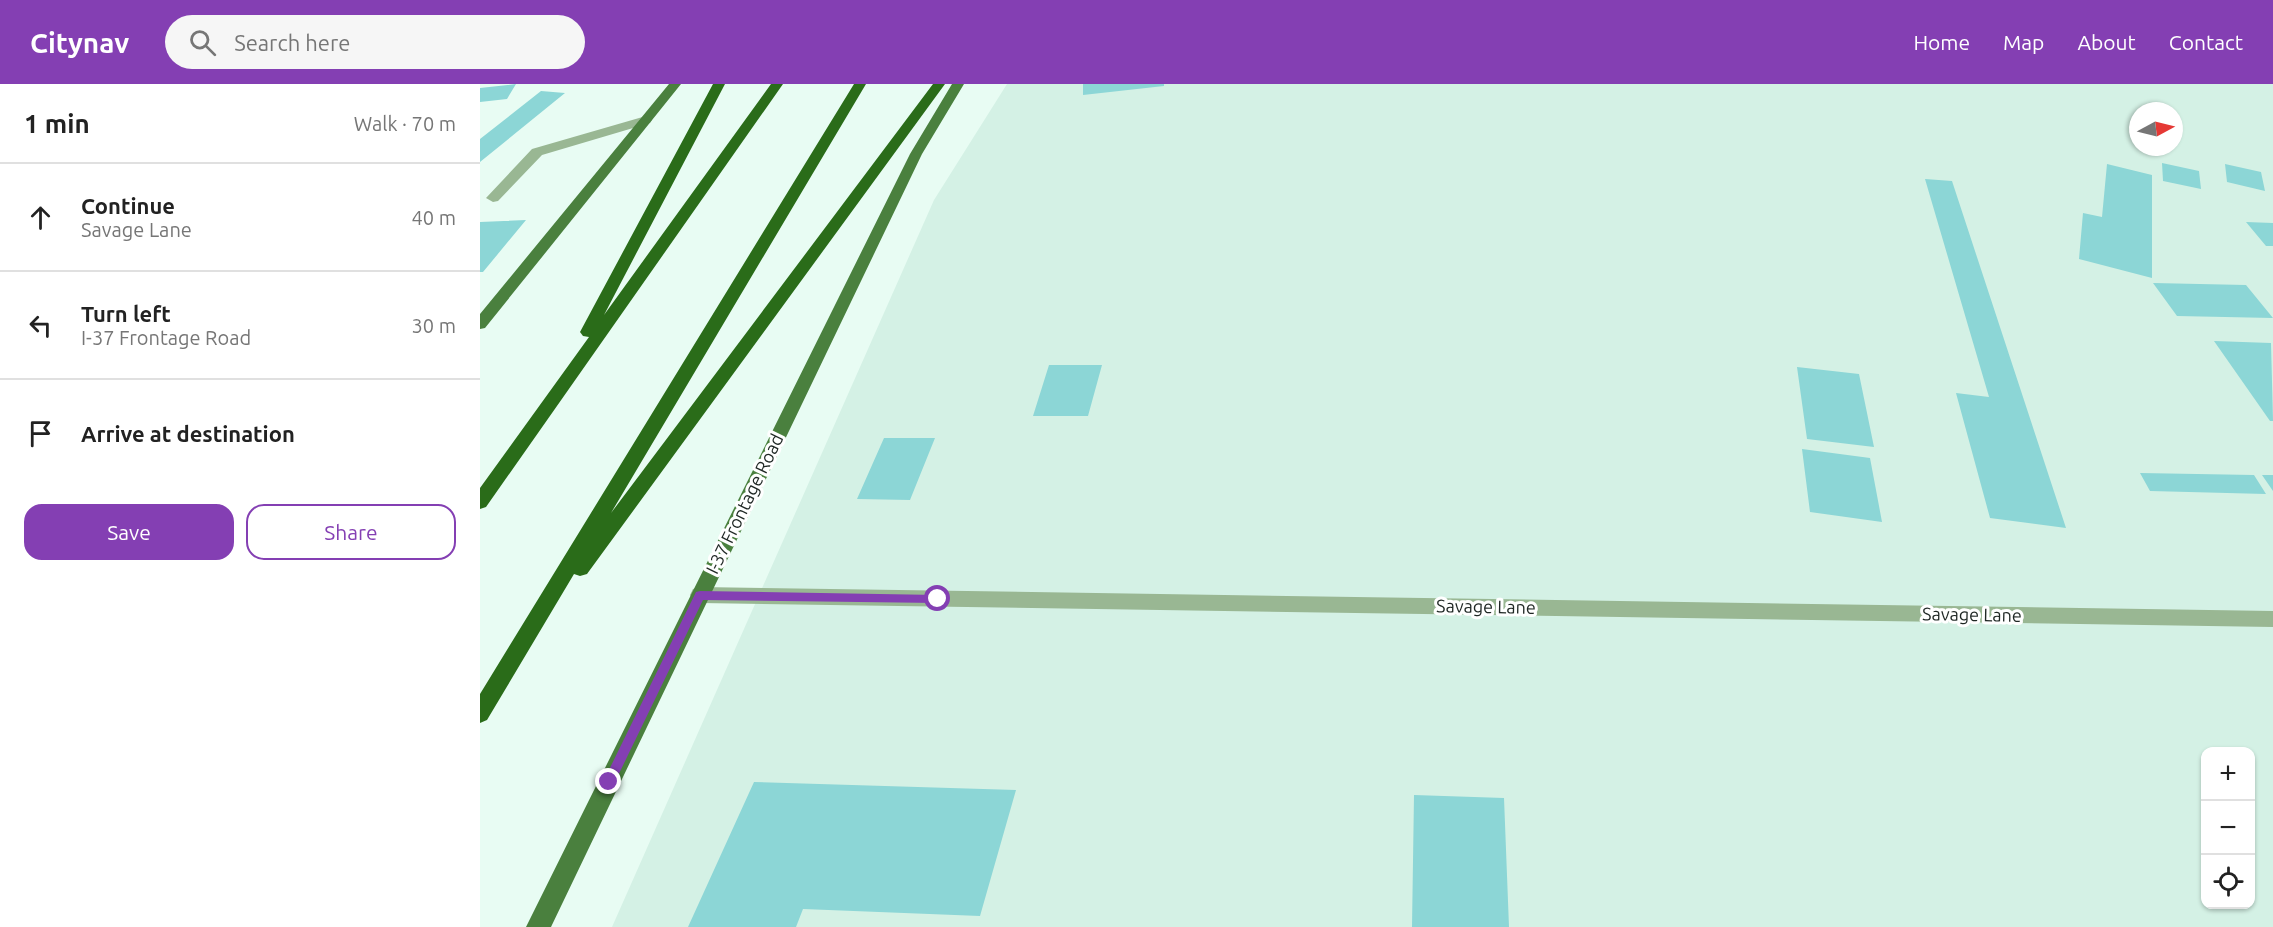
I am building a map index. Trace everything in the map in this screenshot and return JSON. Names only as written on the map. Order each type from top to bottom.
[{"type":"highway","points":[[555,394],[719,84]]},
{"type":"highway","points":[[480,502],[777,84]]},
{"type":"highway","points":[[480,713],[860,84]]},
{"type":"highway","points":[[515,656],[939,84]]},
{"type":"main road","points":[[480,324],[675,84]]},
{"type":"main road","name":"I-37 Frontage Road","points":[[538,927],[916,154],[957,84]]},
{"type":"street","points":[[494,198],[537,152],[646,120]]},
{"type":"street","name":"Savage Lane","points":[[700,595],[2273,619]]},
{"type":"shaded area","points":[[1007,84],[2273,84],[2273,927],[612,927],[934,200]]},
{"type":"building","points":[[516,84],[507,99],[480,102],[480,88]]},
{"type":"building","points":[[1083,84],[1164,84],[1164,86],[1083,95]]},
{"type":"building","points":[[541,91],[565,93],[480,162],[480,139]]},
{"type":"building","points":[[2162,163],[2199,171],[2201,189],[2163,181]]},
{"type":"building","points":[[2107,164],[2152,175],[2152,278],[2079,259],[2083,213],[2102,217]]},
{"type":"building","points":[[2225,164],[2261,172],[2265,191],[2227,182]]},
{"type":"building","points":[[1925,179],[1952,181],[2066,528],[1990,518],[1956,393],[1989,397]]},
{"type":"building","points":[[526,220],[483,272],[480,272],[480,222]]},
{"type":"building","points":[[2246,222],[2273,223],[2273,246],[2266,246]]},
{"type":"building","points":[[2153,283],[2246,285],[2273,318],[2177,316]]},
{"type":"building","points":[[2214,341],[2271,343],[2273,421],[2270,421]]},
{"type":"building","points":[[1049,365],[1102,365],[1088,416],[1033,416]]},
{"type":"building","points":[[1797,367],[1859,374],[1874,447],[1807,439]]},
{"type":"building","points":[[884,438],[935,438],[910,500],[857,499]]},
{"type":"building","points":[[1802,449],[1870,458],[1882,522],[1810,512]]},
{"type":"building","points":[[2140,473],[2254,475],[2266,494],[2150,491]]},
{"type":"building","points":[[2262,475],[2273,475],[2273,491]]},
{"type":"building","points":[[754,782],[1016,790],[980,916],[803,909],[796,927],[688,927]]},
{"type":"building","points":[[1414,795],[1504,798],[1509,927],[1412,927]]},
{"type":"route","points":[[609,782],[700,595],[938,599]]}]
